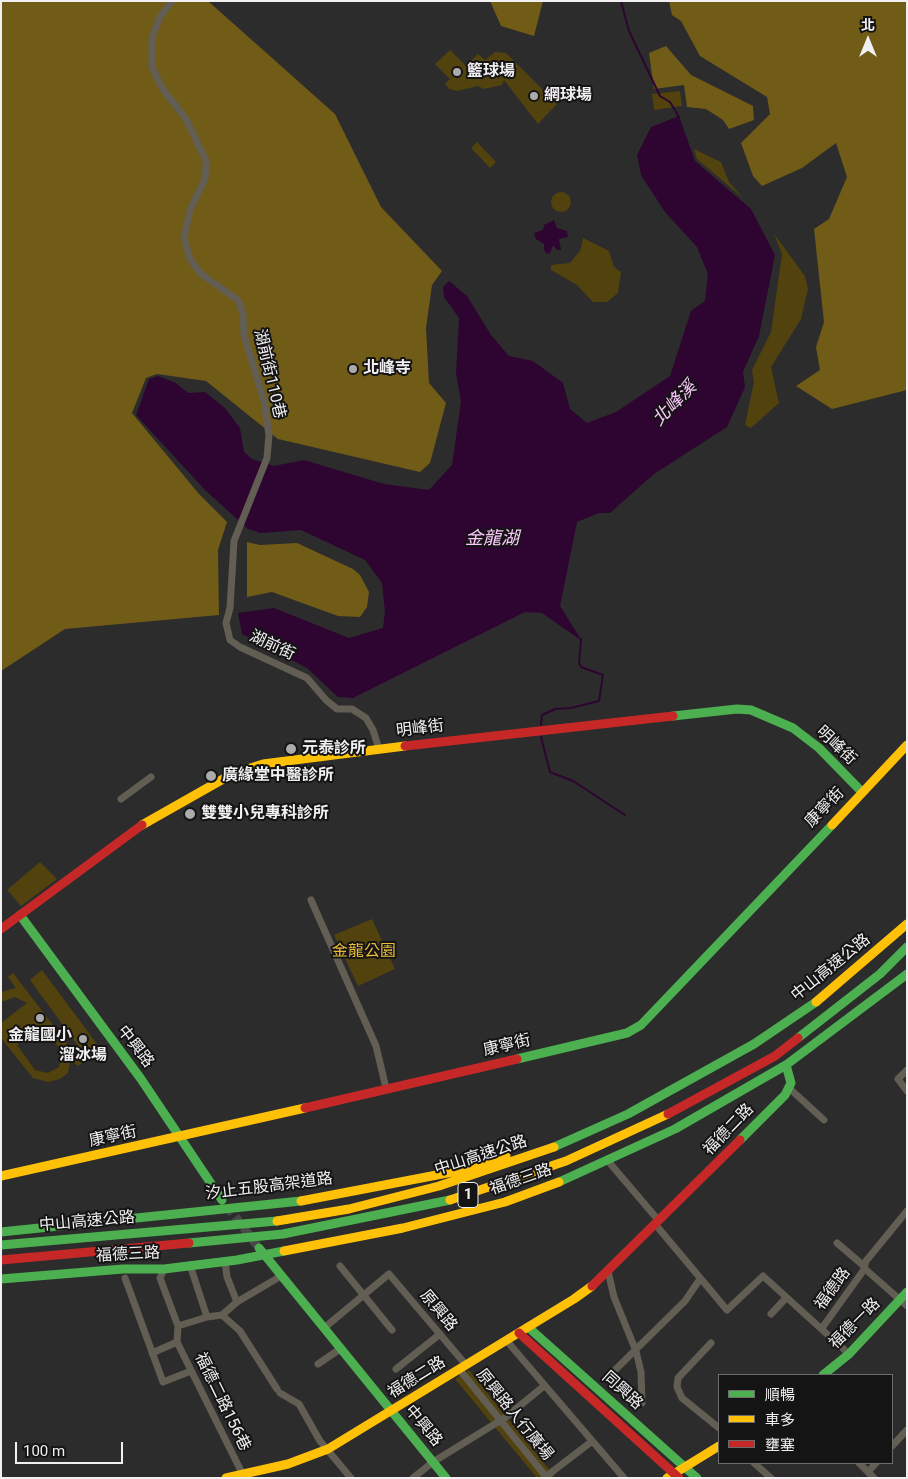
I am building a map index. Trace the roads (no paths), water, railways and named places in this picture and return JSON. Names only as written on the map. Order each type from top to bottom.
[{"type":"main road","name":"明峰街","points":[[1,929],[141,826],[232,774],[263,764],[379,749],[744,710],[774,718],[793,728],[819,748],[862,792]]},
{"type":"main road","name":"康寧街","points":[[1,1176],[181,1137],[386,1088],[524,1058],[634,1030],[679,986],[907,745]]},
{"type":"main road","name":"中興路","points":[[20,915],[181,1137],[222,1200]]},
{"type":"main road","name":"中山高速公路","points":[[1,1245],[215,1227],[349,1209],[392,1199],[543,1152],[649,1103],[754,1044],[823,997],[907,924]]},
{"type":"main road","name":"中山高速公路","points":[[1,1260],[283,1234],[452,1200],[566,1161],[662,1117],[775,1056],[880,974],[907,947]]},
{"type":"main road","points":[[880,974],[907,956]]},
{"type":"main road","name":"福德三路","points":[[1,1279],[123,1269],[164,1269],[225,1261],[261,1251],[403,1228],[478,1209],[562,1181],[675,1129],[786,1066],[907,974]]},
{"type":"main road","points":[[786,1066],[790,1073],[790,1088]]},
{"type":"main road","name":"福德二路","points":[[226,1478],[288,1464],[328,1449],[574,1299],[608,1271],[717,1164],[790,1088]]},
{"type":"main road","name":"汐止五股高架道路","points":[[1,1232],[300,1201],[463,1170],[604,1125]]},
{"type":"main road","name":"中興路","points":[[261,1251],[446,1478]]},
{"type":"main road","name":"福德一路","points":[[824,1374],[849,1354],[904,1303],[907,1292]]},
{"type":"main road","name":"同興路","points":[[528,1327],[697,1478]]},
{"type":"main road","name":"同興路","points":[[519,1333],[674,1476]]},
{"type":"main road","points":[[674,1476],[718,1447]]},
{"type":"street","name":"湖前街110巷","points":[[172,1],[160,17],[152,37],[152,67],[162,88],[186,119],[206,160],[205,179],[190,210],[184,238],[190,259],[201,274],[238,300],[243,313],[244,335],[265,410],[269,435],[266,458],[239,527]]},
{"type":"street","name":"湖前街","points":[[239,527],[234,541],[230,608],[226,623],[230,640],[240,647],[307,678],[326,700],[337,709],[352,709],[366,718],[373,730],[379,749]]},
{"type":"street","points":[[121,799],[152,777]]},
{"type":"street","points":[[311,900],[376,1046],[386,1088]]},
{"type":"street","points":[[907,1070],[898,1079],[907,1091]]},
{"type":"street","points":[[790,1088],[824,1120]]},
{"type":"street","points":[[608,1161],[700,1279],[727,1310],[763,1276],[849,1354]]},
{"type":"street","name":"福德路","points":[[822,1328],[864,1267],[866,1261],[907,1211]]},
{"type":"street","name":"福德路","points":[[837,1244],[864,1267]]},
{"type":"street","points":[[225,1261],[227,1277],[237,1302]]},
{"type":"street","points":[[190,1266],[207,1317]]},
{"type":"street","points":[[340,1266],[392,1330]]},
{"type":"street","points":[[864,1267],[904,1303]]},
{"type":"street","points":[[152,1353],[177,1342],[178,1326],[160,1278],[164,1269]]},
{"type":"street","points":[[608,1271],[614,1297],[636,1351],[642,1372],[642,1403]]},
{"type":"street","name":"原興路","points":[[364,1295],[390,1274],[440,1334],[463,1367]]},
{"type":"street","points":[[178,1326],[207,1317],[222,1315],[237,1302],[281,1276]]},
{"type":"street","points":[[125,1278],[163,1382],[191,1371]]},
{"type":"street","points":[[612,1373],[685,1301],[700,1279]]},
{"type":"street","points":[[324,1328],[364,1295]]},
{"type":"street","points":[[771,1314],[786,1298]]},
{"type":"street","points":[[222,1315],[240,1331],[278,1391],[298,1404],[320,1441],[351,1478]]},
{"type":"street","points":[[396,1369],[440,1334]]},
{"type":"street","points":[[506,1340],[624,1478]]},
{"type":"street","name":"福德二路156巷","points":[[177,1342],[243,1475]]},
{"type":"street","points":[[711,1343],[678,1378],[677,1387],[682,1398],[718,1427]]},
{"type":"street","points":[[318,1364],[340,1349]]},
{"type":"street","name":"原興路人行廣場","points":[[463,1367],[500,1420],[546,1477]]},
{"type":"street","points":[[413,1478],[433,1462],[500,1420],[544,1386]]},
{"type":"street","points":[[893,1445],[907,1430]]},
{"type":"street","points":[[546,1477],[592,1442]]},
{"type":"street","points":[[755,1464],[771,1478]]},
{"type":"street","points":[[860,1464],[874,1478]]},
{"type":"street","points":[[868,1472],[875,1464]]},
{"type":"water","name":"金龍湖","points":[[679,116],[695,161],[751,209],[775,255],[759,336],[743,372],[745,387],[727,427],[654,474],[610,513],[599,513],[577,522],[560,606],[582,641],[542,613],[525,612],[353,698],[338,697],[307,668],[242,634],[238,613],[274,608],[349,638],[383,628],[385,612],[382,583],[365,560],[301,530],[261,533],[248,529],[205,490],[136,415],[149,379],[158,376],[176,383],[188,393],[205,392],[225,408],[240,428],[244,452],[252,459],[274,466],[304,460],[384,484],[429,490],[452,465],[461,402],[456,373],[459,318],[444,297],[443,287],[449,281],[467,296],[491,335],[509,356],[533,361],[563,383],[570,409],[587,423],[616,412],[670,376],[691,311],[705,301],[708,274],[697,247],[665,212],[641,175],[637,155],[651,127]]},
{"type":"water","points":[[554,220],[557,228],[567,231],[568,237],[559,239],[561,250],[557,250],[553,245],[550,253],[547,254],[544,250],[544,244],[536,239],[534,233],[543,230],[544,225]]},
{"type":"waterway","name":"北峰溪","points":[[621,1],[629,31],[660,96],[670,102],[679,117]]},
{"type":"waterway","name":"北峰溪","points":[[541,725],[542,715],[555,709],[571,708],[599,701],[603,675],[581,667],[579,663],[581,639]]},
{"type":"waterway","name":"北峰溪","points":[[541,737],[550,772],[573,781],[625,815]]},
{"type":"tunnel","points":[[227,1206],[259,1248]]},
{"type":"place","name":"籃球場","points":[[457,72]]},
{"type":"place","name":"網球場","points":[[534,96]]},
{"type":"place","name":"北峰寺","points":[[353,369]]},
{"type":"place","name":"元泰診所","points":[[291,749]]},
{"type":"place","name":"廣緣堂中醫診所","points":[[211,776]]},
{"type":"place","name":"雙雙小兒專科診所","points":[[190,814]]},
{"type":"place","name":"金龍國小","points":[[40,1018]]},
{"type":"place","name":"溜冰場","points":[[83,1039]]},
{"type":"park label","name":"金龍公園","points":[[364,952]]}]
